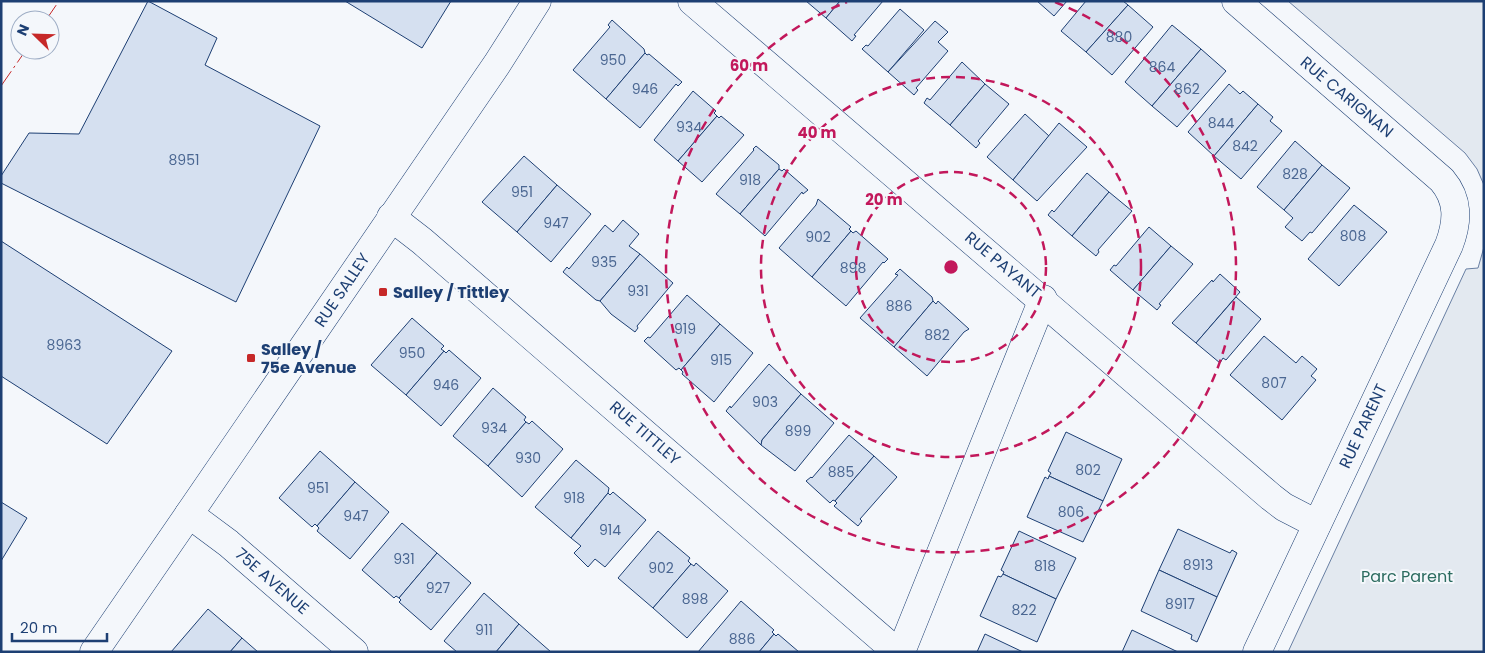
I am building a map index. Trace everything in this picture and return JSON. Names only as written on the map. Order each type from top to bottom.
[{"type":"street","name":"RUE SALLEY","points":[[94,652],[497,64],[537,1]]},
{"type":"street","name":"RUE PAYANT","points":[[692,1],[1043,299],[1272,497],[1284,507],[1318,524]]},
{"type":"street","name":"RUE CARIGNAN","points":[[1236,1],[1430,167],[1449,187],[1453,197]]},
{"type":"street","name":"RUE PARENT","points":[[1257,652],[1453,235],[1456,218],[1453,197]]},
{"type":"street","name":"RUE TITTLEY","points":[[391,217],[446,262],[897,652]]},
{"type":"street","points":[[901,652],[1043,299]]},
{"type":"street","name":"75E AVENUE","points":[[189,514],[228,544],[354,652]]},
{"type":"green space","points":[[1288,1],[1484,1],[1484,185],[1477,169],[1465,153]]},
{"type":"green space","name":"Parc Parent","points":[[1484,247],[1484,652],[1288,652],[1466,269],[1478,268]]},
{"type":"building","points":[[148,1],[217,38],[205,65],[320,126],[236,302],[1,183],[1,176],[29,133],[79,134]]},
{"type":"building","points":[[345,1],[451,1],[422,48]]},
{"type":"building","points":[[806,1],[840,1],[826,18]]},
{"type":"building","points":[[840,1],[883,1],[854,35],[856,36],[852,41],[826,18]]},
{"type":"building","points":[[1037,1],[1067,1],[1054,16]]},
{"type":"building","points":[[1086,1],[1123,1],[1128,5],[1086,52],[1061,31]]},
{"type":"building","points":[[1128,5],[1153,27],[1112,75],[1086,52]]},
{"type":"building","points":[[900,9],[924,30],[888,72],[862,49],[866,45],[868,46]]},
{"type":"building","points":[[612,20],[644,49],[645,53],[606,99],[573,70],[610,27],[608,25]]},
{"type":"building","points":[[935,21],[948,32],[938,42],[948,51],[916,88],[918,90],[914,95],[888,72]]},
{"type":"building","points":[[1172,25],[1201,49],[1152,106],[1125,82]]},
{"type":"building","points":[[1201,49],[1226,71],[1177,127],[1152,106]]},
{"type":"building","points":[[645,53],[649,54],[682,82],[678,86],[676,84],[640,128],[606,99]]},
{"type":"building","points":[[962,62],[985,84],[950,125],[924,103],[927,98],[930,100]]},
{"type":"building","points":[[985,84],[1009,104],[978,141],[980,143],[976,148],[950,125]]},
{"type":"building","points":[[1229,84],[1240,94],[1243,91],[1258,104],[1214,156],[1188,132]]},
{"type":"building","points":[[693,91],[716,111],[714,113],[717,116],[678,161],[654,140]]},
{"type":"building","points":[[1258,104],[1273,117],[1270,121],[1282,131],[1241,179],[1214,156]]},
{"type":"building","points":[[1025,114],[1049,136],[1013,180],[987,157]]},
{"type":"building","points":[[717,116],[719,118],[721,116],[744,135],[702,182],[678,161]]},
{"type":"building","points":[[1059,123],[1087,147],[1037,201],[1013,180]]},
{"type":"building","points":[[1295,141],[1322,165],[1284,210],[1257,187]]},
{"type":"building","points":[[756,146],[779,165],[779,169],[740,214],[716,194]]},
{"type":"building","points":[[524,156],[557,185],[517,232],[482,202]]},
{"type":"building","points":[[1322,165],[1350,188],[1312,233],[1310,232],[1302,241],[1285,227],[1293,218],[1284,210]]},
{"type":"building","points":[[779,169],[782,171],[784,169],[808,190],[803,194],[802,192],[765,236],[740,214]]},
{"type":"building","points":[[1087,173],[1109,192],[1072,236],[1048,215],[1052,210],[1054,212]]},
{"type":"building","points":[[557,185],[591,214],[551,262],[517,232]]},
{"type":"building","points":[[1109,192],[1132,211],[1098,250],[1099,252],[1096,256],[1072,236]]},
{"type":"building","points":[[818,199],[851,227],[849,229],[851,231],[812,277],[779,248],[816,205]]},
{"type":"building","points":[[1354,205],[1387,232],[1339,286],[1308,259]]},
{"type":"building","points":[[623,220],[639,234],[629,246],[640,254],[600,301],[596,300],[563,272],[567,267],[569,269],[605,225],[613,232]]},
{"type":"building","points":[[1149,227],[1171,246],[1133,290],[1110,270],[1114,265],[1116,266]]},
{"type":"building","points":[[851,231],[853,233],[856,231],[888,259],[883,262],[846,306],[812,277]]},
{"type":"building","points":[[1,241],[172,351],[107,444],[1,376]]},
{"type":"building","points":[[1171,246],[1193,264],[1159,304],[1161,305],[1157,310],[1133,290]]},
{"type":"building","points":[[640,254],[673,283],[637,326],[638,328],[635,332],[611,314],[600,301]]},
{"type":"building","points":[[900,269],[932,297],[933,301],[894,347],[860,318],[898,275],[895,274]]},
{"type":"building","points":[[1220,274],[1240,292],[1196,343],[1172,323],[1212,280],[1213,282]]},
{"type":"building","points":[[687,295],[720,324],[681,370],[679,368],[676,370],[644,341],[648,337],[650,338]]},
{"type":"building","points":[[1236,297],[1261,319],[1226,360],[1223,358],[1220,363],[1196,343]]},
{"type":"building","points":[[933,301],[936,304],[938,301],[969,329],[964,332],[927,376],[894,347]]},
{"type":"building","points":[[412,318],[444,346],[441,349],[444,351],[406,395],[371,365]]},
{"type":"building","points":[[720,324],[753,353],[714,402],[682,374],[681,370]]},
{"type":"building","points":[[1264,336],[1296,363],[1302,356],[1317,369],[1311,376],[1316,380],[1282,420],[1230,375]]},
{"type":"building","points":[[449,350],[481,378],[441,426],[406,395],[444,351],[446,353]]},
{"type":"building","points":[[769,364],[801,394],[762,440],[761,445],[726,411],[730,406],[731,408]]},
{"type":"building","points":[[493,388],[526,417],[524,420],[526,422],[488,466],[453,436]]},
{"type":"building","points":[[801,394],[834,423],[795,471],[761,445],[762,440]]},
{"type":"building","points":[[532,421],[563,449],[522,497],[488,466],[526,422],[529,424]]},
{"type":"building","points":[[1066,432],[1122,459],[1103,501],[1049,476],[1051,473],[1048,471]]},
{"type":"building","points":[[849,435],[874,456],[835,501],[833,500],[830,503],[806,481],[812,478]]},
{"type":"building","points":[[320,451],[355,482],[317,526],[315,524],[312,527],[279,498]]},
{"type":"building","points":[[874,456],[897,477],[860,519],[862,521],[858,526],[834,506],[837,503],[835,501]]},
{"type":"building","points":[[576,460],[609,488],[608,493],[571,538],[535,507]]},
{"type":"building","points":[[1049,476],[1103,501],[1083,542],[1027,517],[1045,477],[1048,479]]},
{"type":"building","points":[[355,482],[389,512],[350,559],[317,531],[319,528],[317,526]]},
{"type":"building","points":[[613,492],[646,520],[605,567],[595,559],[588,567],[574,553],[581,546],[571,538],[608,493],[610,495]]},
{"type":"building","points":[[1,502],[27,518],[1,561]]},
{"type":"building","points":[[402,523],[437,553],[399,598],[396,596],[394,598],[362,570]]},
{"type":"building","points":[[1178,529],[1230,553],[1232,550],[1237,553],[1217,597],[1159,570]]},
{"type":"building","points":[[658,531],[690,558],[688,561],[691,564],[653,608],[618,578]]},
{"type":"building","points":[[1019,531],[1076,558],[1056,599],[1003,574],[1004,572],[1001,570]]},
{"type":"building","points":[[437,553],[471,583],[431,630],[399,602],[401,600],[399,598]]},
{"type":"building","points":[[696,563],[728,591],[687,638],[653,608],[691,564],[694,566]]},
{"type":"building","points":[[1159,570],[1217,597],[1197,642],[1191,639],[1192,635],[1141,611]]},
{"type":"building","points":[[1003,574],[1056,599],[1037,642],[980,616],[998,576],[1001,577]]},
{"type":"building","points":[[484,593],[519,624],[496,652],[457,652],[444,641]]},
{"type":"building","points":[[741,601],[774,630],[772,632],[774,634],[759,652],[698,652]]},
{"type":"building","points":[[208,609],[242,638],[230,652],[171,652]]},
{"type":"building","points":[[519,624],[551,652],[496,652]]},
{"type":"building","points":[[1132,630],[1178,652],[1122,652]]},
{"type":"building","points":[[774,634],[776,636],[778,634],[799,652],[759,652]]},
{"type":"building","points":[[985,634],[1023,652],[977,652]]},
{"type":"building","points":[[242,638],[258,652],[230,652]]},
{"type":"power","points":[[53,10],[59,1]]},
{"type":"power","points":[[1,86],[19,60]]},
{"type":"place","name":"Salley / Tittley","points":[[383,292]]},
{"type":"place","name":"Salley / 75e Avenue","points":[[251,358]]}]
